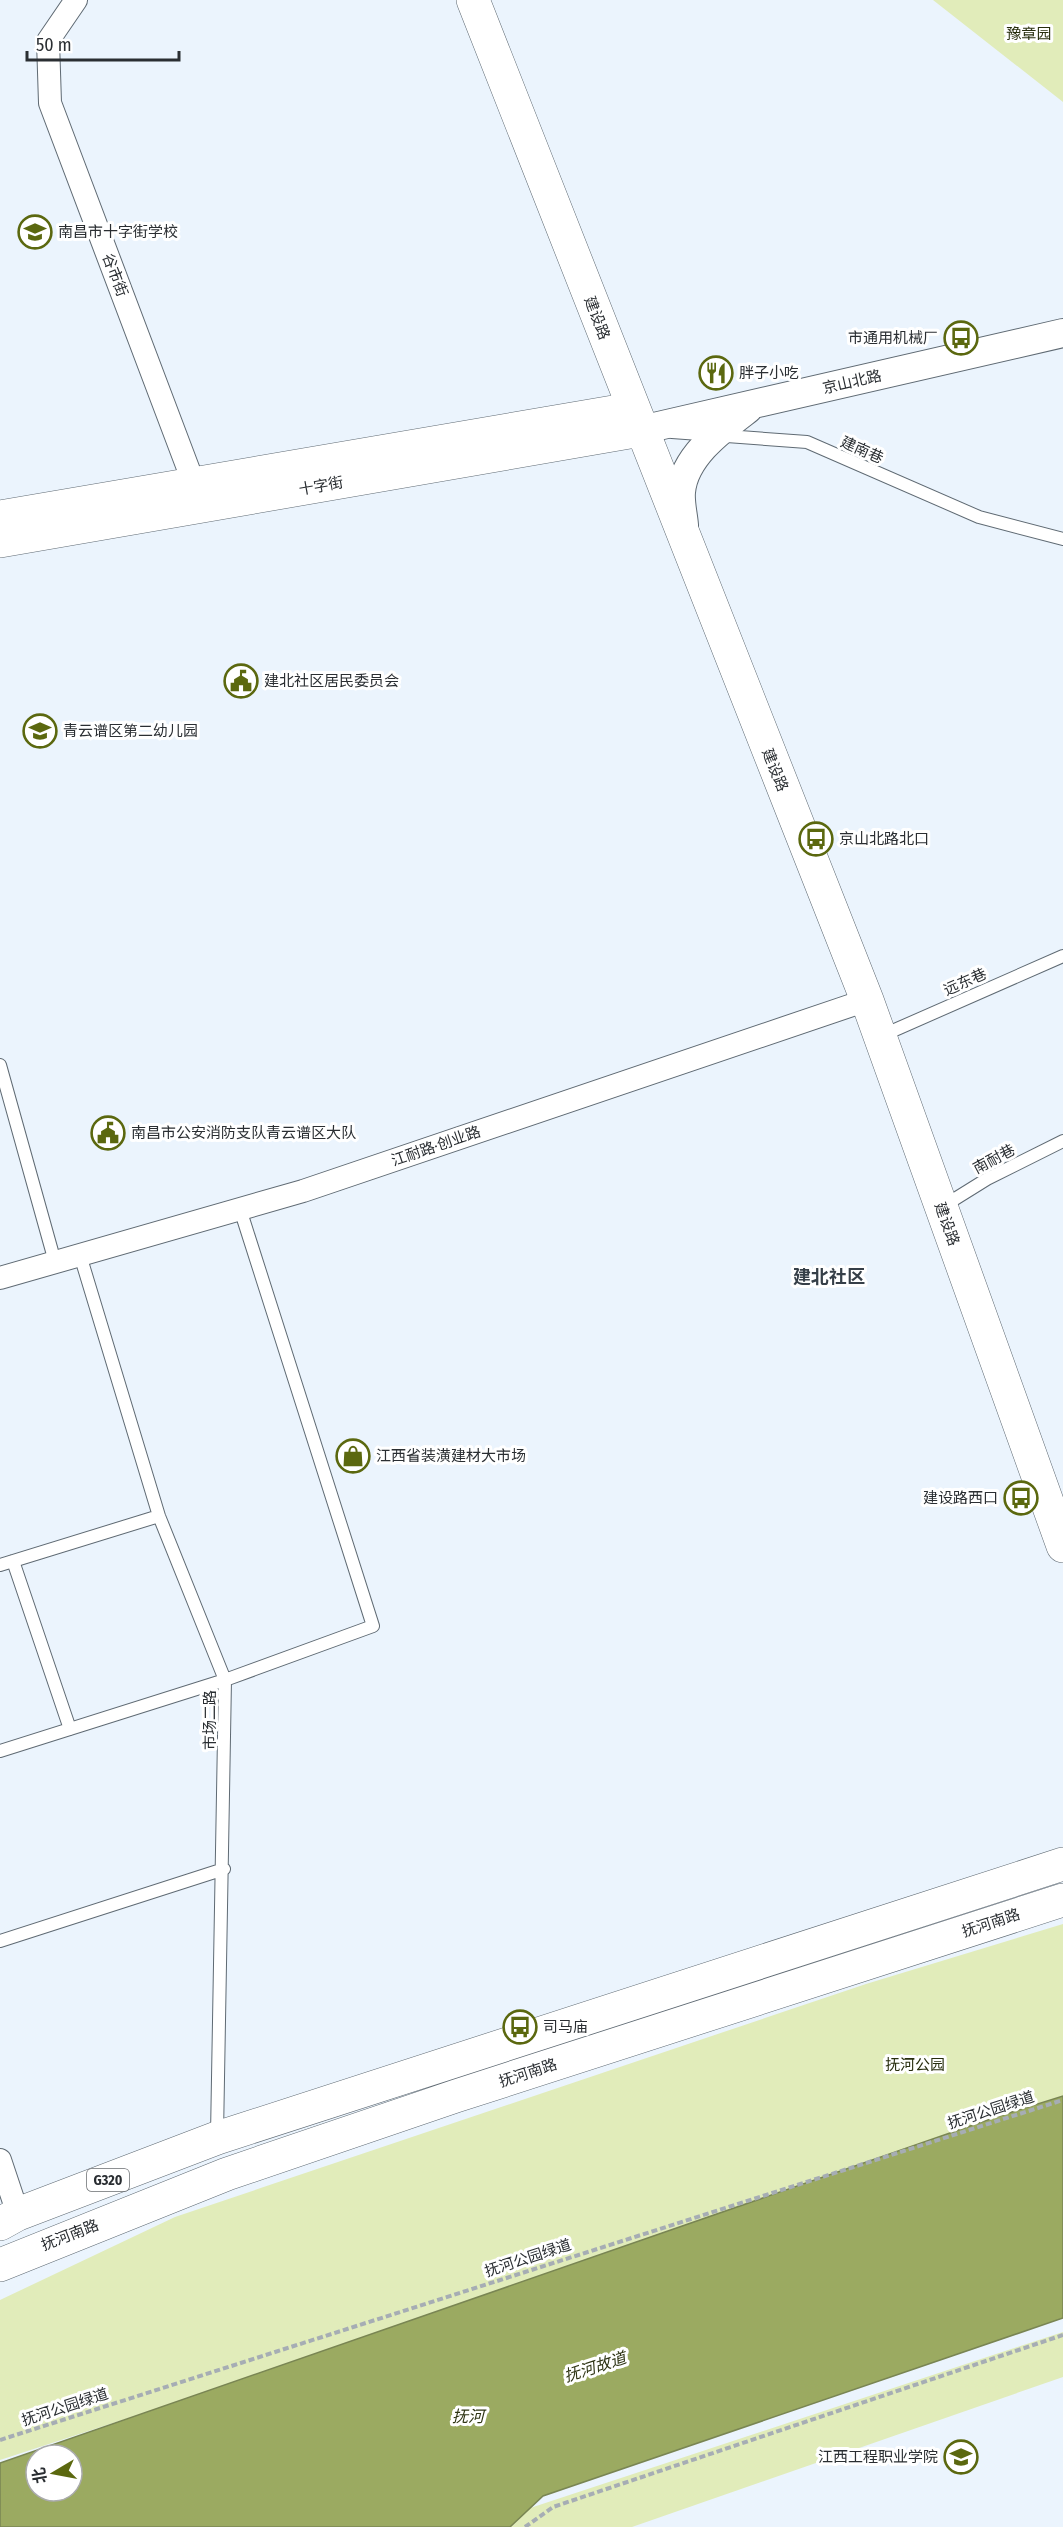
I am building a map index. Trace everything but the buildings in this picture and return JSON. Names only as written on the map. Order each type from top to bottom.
[{"type":"main road","name":"建设路","points":[[473,0],[867,1000],[1063,1546]]},
{"type":"main road","name":"十字街","points":[[0,517],[194,484],[637,419]]},
{"type":"main road","name":"十字街","points":[[0,541],[637,419]]},
{"type":"main road","points":[[217,2138],[1063,1864]]},
{"type":"main road","name":"抚河南路","points":[[0,2265],[227,2174],[467,2092],[1063,1900]]},
{"type":"main road","name":"G320","points":[[9,2219],[217,2138]]},
{"type":"street","name":"谷市街","points":[[76,0],[48,41],[50,103],[194,484]]},
{"type":"street","name":"京山北路","points":[[637,419],[754,404],[1063,333]]},
{"type":"street","points":[[686,545],[681,491],[690,465],[715,436],[754,404]]},
{"type":"street","name":"江耐路·创业路","points":[[0,1278],[303,1191],[867,1000]]},
{"type":"street","points":[[0,2160],[9,2219]]},
{"type":"lane","name":"建南巷","points":[[637,419],[715,436],[807,442],[979,517],[1063,539]]},
{"type":"lane","name":"远东巷","points":[[880,1036],[1063,956]]},
{"type":"lane","points":[[0,1065],[55,1262]]},
{"type":"lane","name":"南耐巷","points":[[941,1207],[987,1179],[1063,1141]]},
{"type":"lane","points":[[0,1751],[225,1680],[373,1626],[240,1209]]},
{"type":"lane","name":"市场二路","points":[[80,1255],[159,1516],[225,1680],[224,1869],[217,2138]]},
{"type":"lane","points":[[0,1565],[159,1516]]},
{"type":"lane","points":[[13,1561],[70,1729]]},
{"type":"lane","points":[[0,1941],[224,1869]]},
{"type":"path","name":"抚河公园绿道","points":[[0,2440],[1063,2100]]},
{"type":"path","points":[[525,2527],[553,2507],[1063,2335]]},
{"type":"green space","name":"豫章园","points":[[933,0],[1063,0],[1063,102]]},
{"type":"green space","name":"抚河公园","points":[[1063,1924],[1063,2112],[52,2443],[24,2443],[24,2452],[0,2460],[0,2300],[175,2217],[866,1984]]},
{"type":"green space","points":[[1063,2332],[1063,2377],[632,2527],[504,2527],[512,2514]]},
{"type":"water","name":"抚河","points":[[1063,2096],[1063,2318],[543,2496],[510,2527],[0,2527],[0,2463],[24,2455],[24,2503],[84,2503],[84,2443],[58,2443],[996,2117]]},
{"type":"place","name":"南昌市十字街学校","points":[[35,232]]},
{"type":"place","name":"市通用机械厂","points":[[961,338]]},
{"type":"place","name":"胖子小吃","points":[[716,373]]},
{"type":"place","name":"建北社区居民委员会","points":[[241,681]]},
{"type":"place","name":"青云谱区第二幼儿园","points":[[40,731]]},
{"type":"place","name":"京山北路北口","points":[[816,839]]},
{"type":"place","name":"南昌市公安消防支队青云谱区大队","points":[[108,1133]]},
{"type":"place","name":"江西省装潢建材大市场","points":[[353,1456]]},
{"type":"place","name":"建设路西口","points":[[1021,1498]]},
{"type":"place","name":"司马庙","points":[[520,2027]]},
{"type":"place","name":"江西工程职业学院","points":[[961,2457]]},
{"type":"district","name":"建北社区","points":[[829,1277]]},
{"type":"water label","name":"抚河故道","points":[[595,2367]]}]
